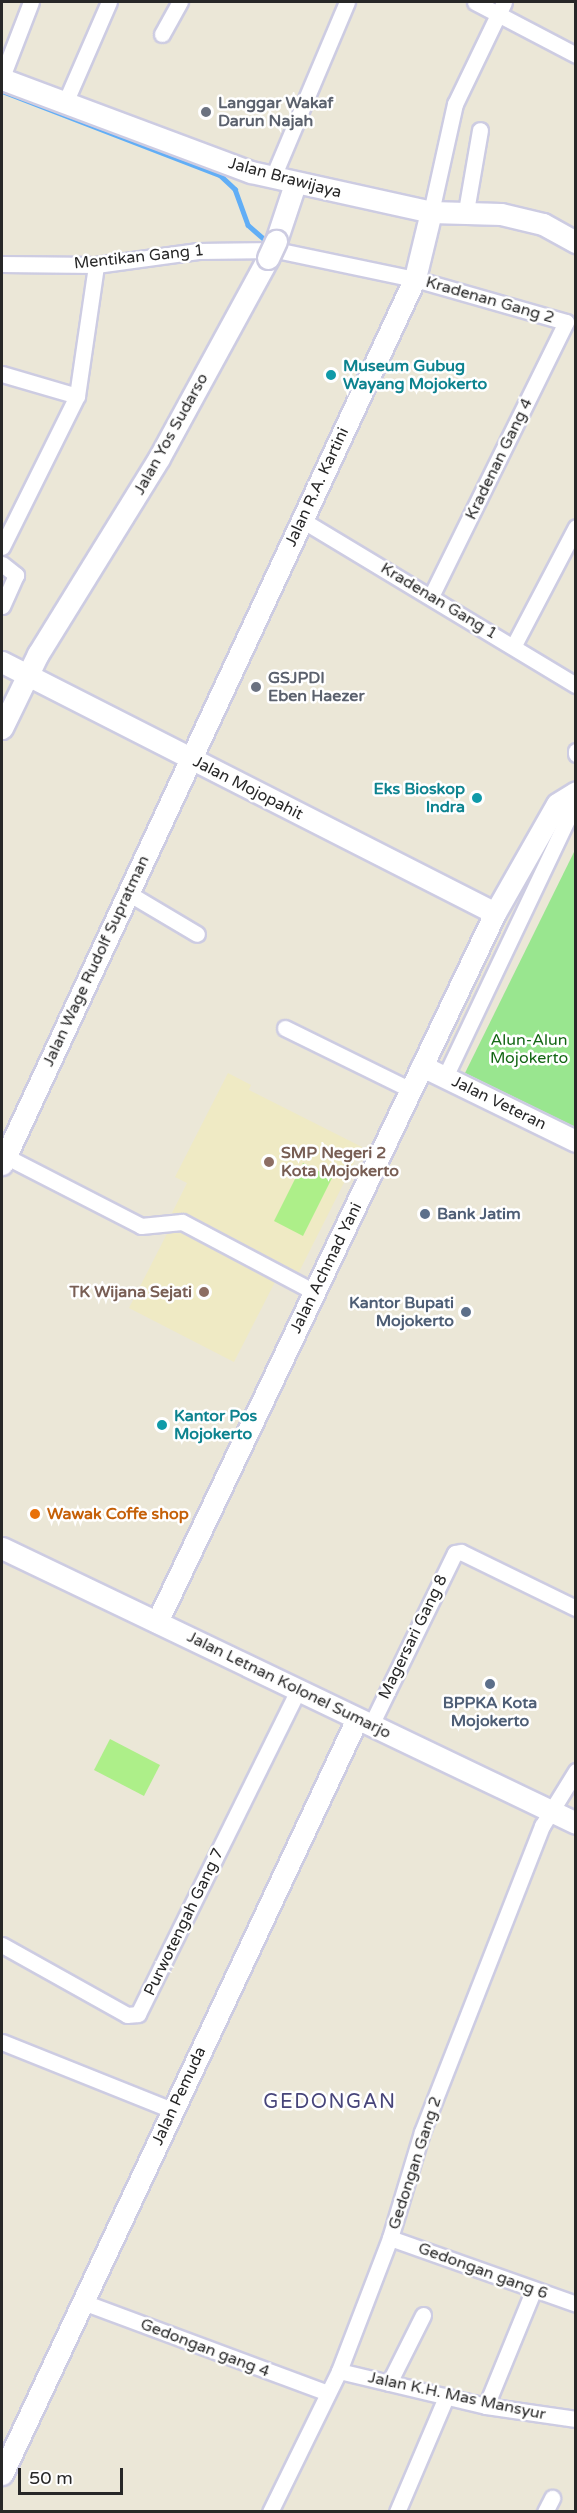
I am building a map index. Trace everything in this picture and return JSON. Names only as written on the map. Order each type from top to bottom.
[{"type":"street","points":[[2,78],[31,2]]},
{"type":"street","points":[[65,104],[109,2]]},
{"type":"street","points":[[162,34],[180,2]]},
{"type":"street","points":[[273,177],[347,2]]},
{"type":"street","points":[[476,2],[501,8],[576,55]]},
{"type":"street","points":[[431,212],[455,104],[501,8]]},
{"type":"street","name":"Jalan Brawijaya","points":[[2,78],[65,104],[295,184],[431,212],[466,211],[543,224],[576,242]]},
{"type":"street","points":[[466,211],[480,130]]},
{"type":"street","name":"Jalan Yos Sudarso","points":[[2,728],[27,675],[159,458],[273,249],[295,184]]},
{"type":"street","name":"Jalan R.A. Kartini","points":[[190,758],[416,276],[431,212]]},
{"type":"street","name":"Mentikan Gang 1","points":[[2,264],[96,265],[198,251],[273,249],[416,276]]},
{"type":"street","points":[[2,547],[76,396],[96,265]]},
{"type":"street","name":"Kradenan Gang 2","points":[[416,276],[566,322]]},
{"type":"street","name":"Kradenan Gang 4","points":[[431,596],[566,322]]},
{"type":"street","points":[[2,374],[76,396]]},
{"type":"street","name":"Kradenan Gang 1","points":[[302,520],[576,684]]},
{"type":"street","points":[[514,645],[576,527]]},
{"type":"street","points":[[2,564],[16,575],[2,606]]},
{"type":"street","name":"Jalan Mojopahit","points":[[2,662],[495,913]]},
{"type":"street","name":"Jalan Wage Rudolf Supratman","points":[[3,1160],[190,758]]},
{"type":"street","name":"Jalan Achmad Yani","points":[[157,1622],[495,913],[557,804],[576,792]]},
{"type":"street","points":[[444,1077],[576,801]]},
{"type":"street","points":[[128,893],[197,934]]},
{"type":"street","points":[[495,913],[518,925]]},
{"type":"street","points":[[285,1028],[411,1090]]},
{"type":"street","name":"Jalan Veteran","points":[[422,1066],[576,1141]]},
{"type":"street","points":[[3,1160],[141,1226],[182,1222],[314,1292]]},
{"type":"street","name":"Jalan Letnan Kolonel Sumarjo","points":[[2,1548],[576,1823]]},
{"type":"street","name":"Magersari Gang 8","points":[[364,1722],[458,1552],[576,1608]]},
{"type":"street","name":"Purwotengah Gang 7","points":[[2,1945],[127,2015],[138,2014],[298,1690]]},
{"type":"street","name":"Jalan Pemuda","points":[[2,2474],[172,2110],[364,1722]]},
{"type":"street","name":"Gedongan Gang 2","points":[[270,2511],[339,2371],[390,2238],[422,2132],[542,1826],[576,1771]]},
{"type":"street","points":[[2,2042],[172,2110]]},
{"type":"street","name":"Gedongan gang 6","points":[[390,2238],[576,2304]]},
{"type":"street","points":[[486,2406],[534,2289]]},
{"type":"street","name":"Gedongan gang 4","points":[[83,2302],[328,2393]]},
{"type":"street","points":[[389,2383],[423,2315]]},
{"type":"street","name":"Jalan K.H. Mas Mansyur","points":[[339,2371],[486,2406],[576,2419]]},
{"type":"street","points":[[397,2511],[446,2397]]},
{"type":"shaded area","name":"SMP Negeri 2 Kota Mojokerto","points":[[228,1073],[251,1085],[249,1090],[362,1147],[297,1276],[172,1213],[187,1183],[175,1177]]},
{"type":"shaded area","name":"TK Wijana Sejati","points":[[173,1222],[278,1276],[234,1362],[129,1308]]},
{"type":"green space","name":"Alun-Alun Mojokerto","points":[[575,850],[575,1127],[465,1073]]},
{"type":"green space","points":[[303,1163],[332,1178],[303,1236],[274,1221]]},
{"type":"green space","points":[[110,1739],[160,1765],[144,1796],[94,1770]]},
{"type":"waterway","points":[[2,91],[220,175],[235,189],[248,225],[269,243]]},
{"type":"place","name":"Langgar Wakaf Darun Najah","points":[[206,112]]},
{"type":"place","name":"Museum Gubug Wayang Mojokerto","points":[[331,375]]},
{"type":"place","name":"GSJPDI Eben Haezer","points":[[256,687]]},
{"type":"place","name":"Eks Bioskop Indra","points":[[477,798]]},
{"type":"place","name":"SMP Negeri 2 Kota Mojokerto","points":[[269,1162]]},
{"type":"place","name":"Bank Jatim","points":[[425,1214]]},
{"type":"place","name":"TK Wijana Sejati","points":[[204,1292]]},
{"type":"place","name":"Kantor Bupati Mojokerto","points":[[466,1312]]},
{"type":"place","name":"Kantor Pos Mojokerto","points":[[162,1425]]},
{"type":"place","name":"Wawak Coffe shop","points":[[35,1514]]},
{"type":"place","name":"BPPKA Kota Mojokerto","points":[[490,1684]]},
{"type":"district","name":"GEDONGAN","points":[[330,2102]]}]
